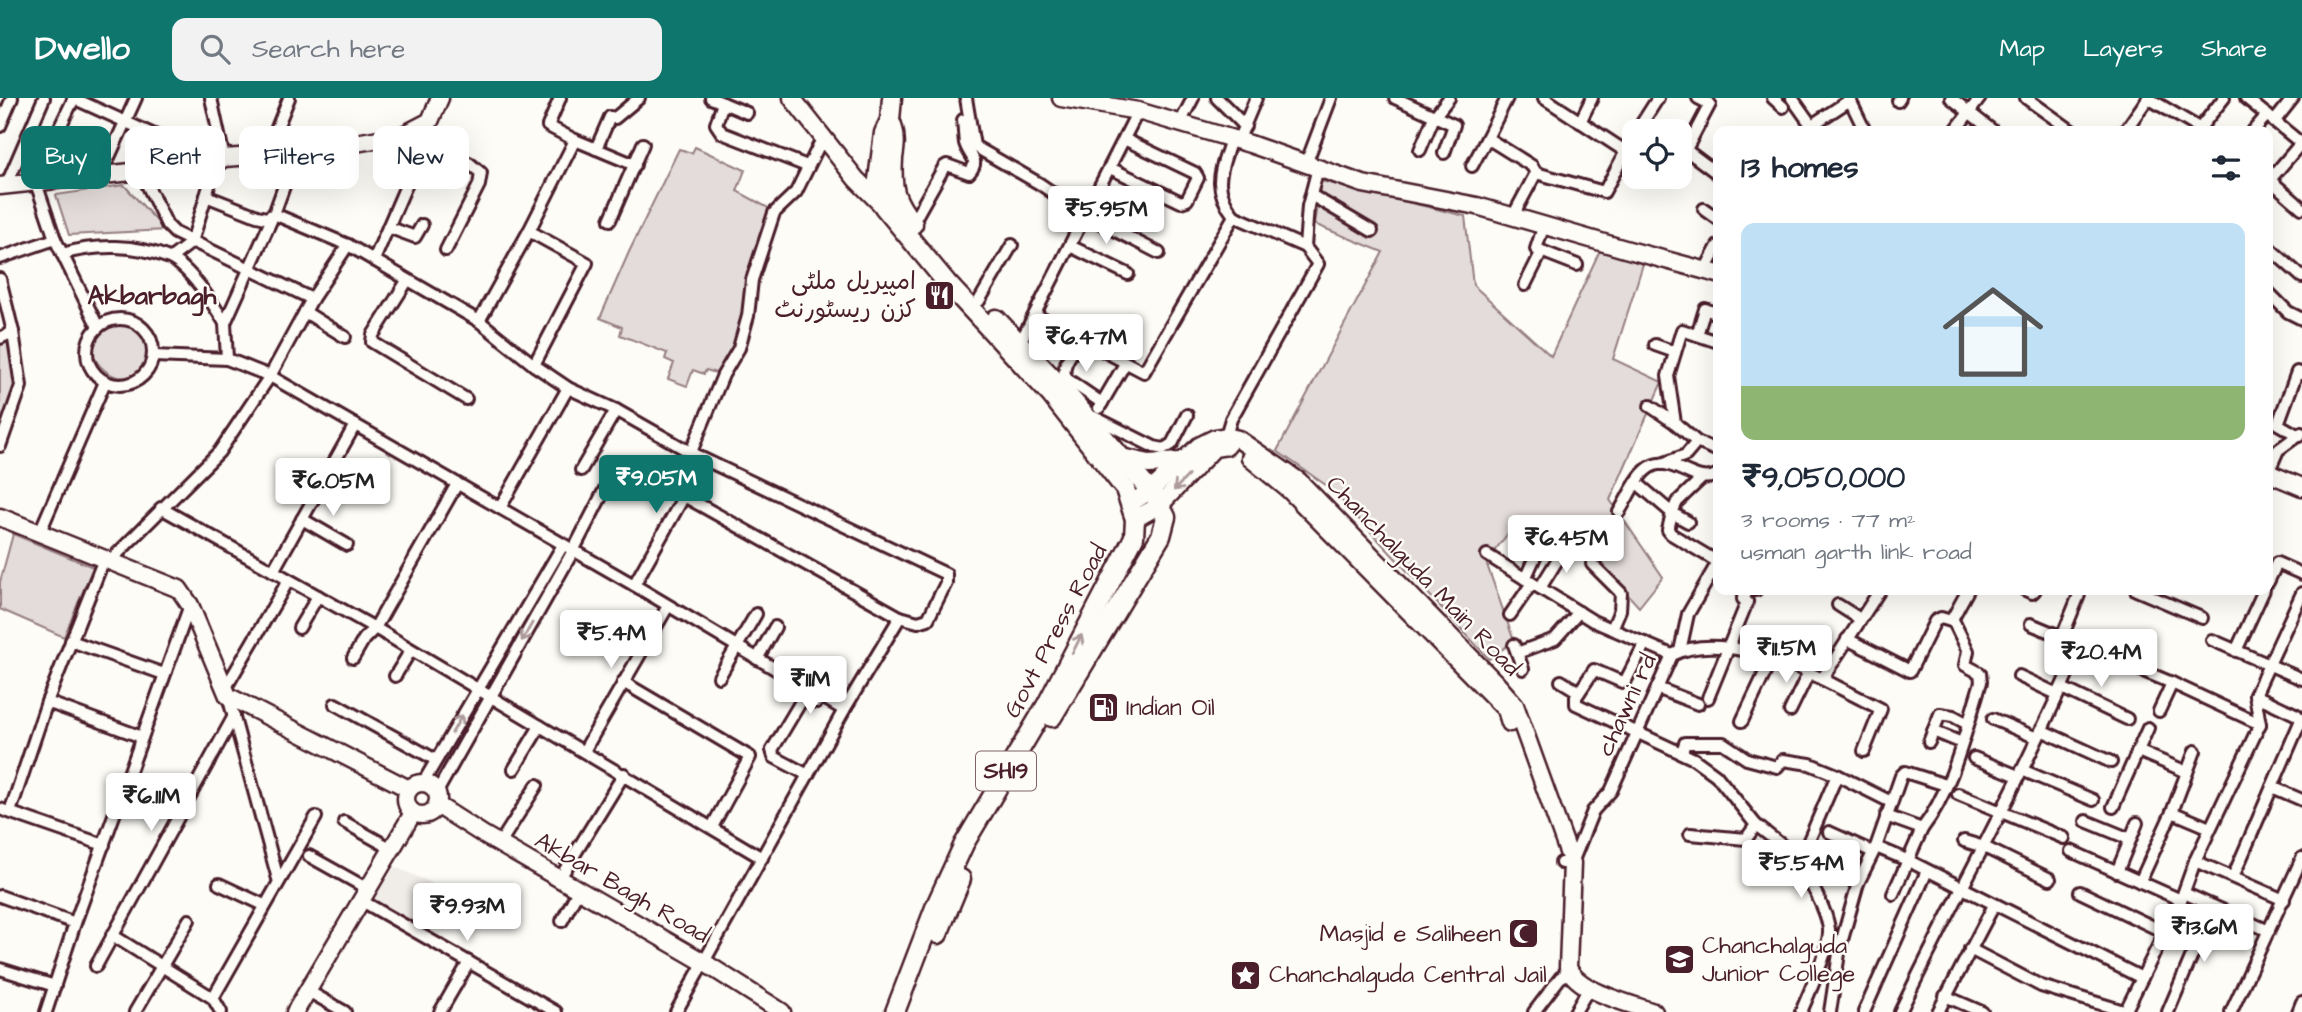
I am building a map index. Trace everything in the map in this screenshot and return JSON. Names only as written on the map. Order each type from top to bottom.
[{"type":"main road","points":[[892,98],[890,120],[896,135],[882,192],[947,283],[1051,396],[1131,512]]},
{"type":"main road","points":[[882,192],[938,257],[1093,420],[1155,498]]},
{"type":"main road","points":[[1121,458],[1149,464],[1181,462]]},
{"type":"main road","name":"SH19","points":[[908,1012],[943,921],[981,836],[1161,536],[1166,517],[1155,498]]},
{"type":"main road","name":"Govt Press Road","points":[[895,1012],[936,905],[964,844],[1047,704],[1131,512]]},
{"type":"street","points":[[0,126],[12,98]]},
{"type":"street","points":[[3,186],[44,98]]},
{"type":"street","points":[[60,126],[74,98],[134,126]]},
{"type":"street","points":[[111,152],[136,98]]},
{"type":"street","points":[[211,98],[215,126]]},
{"type":"street","points":[[278,126],[289,98]]},
{"type":"street","points":[[419,126],[429,121],[440,98]]},
{"type":"street","points":[[559,98],[548,127],[635,165]]},
{"type":"street","points":[[596,149],[610,117],[615,118],[639,98]]},
{"type":"street","points":[[711,98],[747,113]]},
{"type":"street","points":[[792,98],[839,158],[882,192]]},
{"type":"street","points":[[912,224],[944,167],[947,165],[969,173],[975,166],[976,160],[966,146],[960,98]]},
{"type":"street","points":[[966,98],[974,146],[1040,184],[1085,215],[1159,253]]},
{"type":"street","points":[[1061,98],[1102,101],[1180,123],[1238,135],[1363,184],[1477,206],[1712,272]]},
{"type":"street","points":[[1180,123],[1193,98]]},
{"type":"street","points":[[1217,98],[1238,135]]},
{"type":"street","points":[[1131,512],[1155,498],[1225,441],[1231,419],[1318,264],[1304,247],[1234,216],[1223,201],[1219,179],[1256,98]]},
{"type":"street","points":[[1304,247],[1312,166],[1331,98]]},
{"type":"street","points":[[1395,98],[1455,126],[1444,153]]},
{"type":"street","points":[[1420,149],[1434,117],[1449,98]]},
{"type":"street","points":[[1472,166],[1507,98]]},
{"type":"street","points":[[1544,98],[1622,149]]},
{"type":"street","points":[[1580,122],[1592,98]]},
{"type":"street","points":[[1645,119],[1658,98]]},
{"type":"street","points":[[1692,138],[1710,104],[1698,98]]},
{"type":"street","points":[[1773,98],[1783,107]]},
{"type":"street","points":[[1792,98],[1813,126]]},
{"type":"street","points":[[1951,98],[1987,126]]},
{"type":"street","points":[[1959,126],[1980,98]]},
{"type":"street","points":[[2026,98],[2064,126]]},
{"type":"street","points":[[2128,126],[2148,98],[2192,126]]},
{"type":"street","points":[[2197,126],[2224,98]]},
{"type":"street","points":[[2246,98],[2302,143],[2273,176]]},
{"type":"street","points":[[2260,126],[2293,98]]},
{"type":"street","points":[[1816,126],[1849,99],[1862,126]]},
{"type":"street","points":[[723,103],[716,124],[722,133],[807,166]]},
{"type":"street","points":[[1020,343],[1138,111]]},
{"type":"street","points":[[1487,138],[1532,166],[1536,173],[1604,192],[1622,157]]},
{"type":"street","points":[[635,585],[684,496],[694,454],[723,375],[739,348],[748,316],[752,280],[774,213],[796,192],[822,139]]},
{"type":"street","points":[[1110,168],[1181,202],[1187,200],[1198,178],[1195,173],[1124,139]]},
{"type":"street","points":[[479,321],[575,140]]},
{"type":"street","points":[[610,220],[643,144]]},
{"type":"street","points":[[1692,154],[1713,170]]},
{"type":"street","points":[[446,250],[479,185],[481,173],[469,164]]},
{"type":"street","points":[[1513,216],[1536,173]]},
{"type":"street","points":[[3,186],[21,184]]},
{"type":"street","points":[[2273,184],[2302,208]]},
{"type":"street","points":[[38,189],[55,239],[98,327]]},
{"type":"street","points":[[149,189],[167,225],[175,233],[312,299]]},
{"type":"street","points":[[170,258],[192,242],[209,189]]},
{"type":"street","points":[[226,359],[225,323],[283,189]]},
{"type":"street","points":[[374,260],[404,189]]},
{"type":"street","points":[[1311,195],[1372,231]]},
{"type":"street","points":[[206,196],[257,216],[266,218],[274,214],[348,245],[479,321],[534,365],[568,387],[617,410],[694,454],[946,573],[946,583],[928,619],[918,622],[900,617],[684,496]]},
{"type":"street","points":[[1704,209],[1713,215]]},
{"type":"street","points":[[1035,315],[1144,372],[1234,216]]},
{"type":"street","points":[[388,227],[415,237],[422,225]]},
{"type":"street","points":[[1544,225],[1536,249],[1577,265]]},
{"type":"street","points":[[529,231],[587,263],[534,365]]},
{"type":"street","points":[[0,258],[55,239]]},
{"type":"street","points":[[104,845],[5,810],[71,641],[107,560],[219,452],[270,376],[312,299],[348,245]]},
{"type":"street","points":[[979,301],[1012,245]]},
{"type":"street","points":[[62,254],[99,246],[126,247],[170,258],[205,292],[225,323]]},
{"type":"street","points":[[1070,246],[1128,274]]},
{"type":"street","points":[[1525,285],[1542,251]]},
{"type":"street","points":[[2273,251],[2302,276]]},
{"type":"street","points":[[0,279],[22,386],[2,438]]},
{"type":"street","points":[[407,281],[371,337],[372,342],[466,399]]},
{"type":"street","points":[[2273,297],[2288,312],[2302,319]]},
{"type":"street","points":[[1697,335],[1705,309],[1713,312]]},
{"type":"street","points":[[305,312],[345,337]]},
{"type":"street","points":[[122,318],[134,321],[145,329],[152,339],[154,356],[150,368],[138,381],[115,385],[96,375],[88,362],[86,350],[92,332],[98,327],[108,320],[122,318]]},
{"type":"street","points":[[1675,423],[1668,376],[1682,330],[1713,340]]},
{"type":"street","points":[[0,338],[13,332]]},
{"type":"street","points":[[1078,343],[1063,370],[1064,375],[1102,403]]},
{"type":"street","points":[[1655,345],[1675,352]]},
{"type":"street","points":[[154,356],[226,359],[270,376],[635,585],[844,710]]},
{"type":"street","points":[[1123,367],[1093,420],[1164,449],[1172,444],[1187,415]]},
{"type":"street","points":[[2300,433],[2278,424],[2297,372],[2302,374]]},
{"type":"street","points":[[39,534],[105,382]]},
{"type":"street","points":[[500,508],[568,387]]},
{"type":"street","points":[[1650,406],[1697,442],[1713,449]]},
{"type":"street","points":[[581,470],[617,410]]},
{"type":"street","points":[[273,571],[355,425]]},
{"type":"street","points":[[2273,462],[2278,450],[2300,433]]},
{"type":"street","points":[[1155,498],[1181,462],[1199,446],[1215,438],[1225,441]]},
{"type":"street","name":"Chanchalguda Main Road","points":[[1225,441],[1238,439],[1284,477],[1495,682],[1515,705],[1566,863],[1565,975]]},
{"type":"street","points":[[1619,512],[1645,470],[1686,455],[1697,442]]},
{"type":"street","points":[[1662,464],[1679,467],[1701,479],[1713,477]]},
{"type":"street","points":[[2273,475],[2302,486]]},
{"type":"street","points":[[1701,479],[1678,502],[1668,530],[1713,559]]},
{"type":"street","points":[[1637,483],[1672,513],[1688,522]]},
{"type":"street","points":[[353,658],[364,639],[375,628],[457,484]]},
{"type":"street","points":[[568,548],[490,697],[426,792],[405,799],[406,805],[413,813],[427,815],[426,792],[436,760],[607,485]]},
{"type":"street","points":[[161,508],[375,628],[762,858]]},
{"type":"street","points":[[0,517],[179,589],[190,604],[226,692],[278,879]]},
{"type":"street","points":[[302,519],[347,545]]},
{"type":"street","points":[[1510,615],[1532,583],[1566,546]]},
{"type":"street","points":[[1532,583],[1539,548]]},
{"type":"street","points":[[1488,555],[1579,612],[1645,643],[1676,653],[1688,614],[1713,571]]},
{"type":"street","points":[[2273,571],[2277,563],[2302,574]]},
{"type":"street","points":[[1591,564],[1621,593],[1620,610],[1612,629]]},
{"type":"street","points":[[226,692],[288,581]]},
{"type":"street","points":[[1970,949],[2041,986],[2126,1012],[2183,896],[2195,861],[2260,724],[2255,695],[2268,664],[2298,612],[2302,593]]},
{"type":"street","points":[[1657,688],[1703,701],[1747,602],[1743,598],[1745,595]]},
{"type":"street","points":[[1822,679],[1877,595]]},
{"type":"street","points":[[1953,620],[1966,595]]},
{"type":"street","points":[[2062,637],[2080,595]]},
{"type":"street","points":[[2148,595],[2202,618]]},
{"type":"street","points":[[2236,651],[2262,595]]},
{"type":"street","points":[[299,628],[318,596]]},
{"type":"street","points":[[46,1012],[75,923],[190,604]]},
{"type":"street","points":[[584,751],[668,606]]},
{"type":"street","points":[[1838,606],[1860,619]]},
{"type":"street","points":[[1523,669],[1516,649],[1555,639],[1579,612]]},
{"type":"street","points":[[719,677],[756,614]]},
{"type":"street","points":[[806,774],[900,617]]},
{"type":"street","points":[[1847,639],[1910,671],[1935,621],[1941,618],[1950,622],[1953,620]]},
{"type":"street","points":[[1893,894],[1922,829],[1952,775],[1981,682],[1980,673],[1965,665],[1968,651],[1953,620]]},
{"type":"street","points":[[2031,624],[2172,683],[2260,724]]},
{"type":"street","points":[[757,659],[775,627]]},
{"type":"street","points":[[2212,640],[2302,679]]},
{"type":"street","points":[[71,641],[164,674]]},
{"type":"street","points":[[1645,643],[1626,680],[1622,682],[1594,670],[1575,699],[1577,704],[1638,732],[1683,747],[1716,775],[1756,825],[1797,857],[1858,883]]},
{"type":"street","points":[[1900,1012],[1933,942],[1964,889],[2080,645]]},
{"type":"street","name":"chawni rd","points":[[1566,863],[1593,811],[1611,791],[1657,688],[1676,653],[1727,646],[1772,658],[1809,672],[1881,709],[1864,751]]},
{"type":"street","points":[[395,676],[411,650]]},
{"type":"street","points":[[1742,721],[1772,658]]},
{"type":"street","points":[[1790,711],[1809,672]]},
{"type":"street","points":[[2020,676],[2127,719]]},
{"type":"street","points":[[1560,681],[1580,692]]},
{"type":"street","points":[[623,682],[750,757],[712,827]]},
{"type":"street","points":[[2159,711],[2172,683]]},
{"type":"street","name":"Akbar Bagh Road","points":[[226,692],[426,792],[500,843],[705,963],[782,1012]]},
{"type":"street","points":[[2233,877],[2301,720],[2297,715],[2255,695]]},
{"type":"street","points":[[676,1012],[705,963],[762,858],[838,714],[808,697],[803,698],[771,753],[806,774]]},
{"type":"street","points":[[47,702],[142,737]]},
{"type":"street","points":[[335,704],[436,760]]},
{"type":"street","points":[[1928,742],[1940,714],[1951,715],[1968,724]]},
{"type":"street","points":[[96,966],[234,716]]},
{"type":"street","points":[[1993,719],[2111,762]]},
{"type":"street","points":[[514,769],[540,726]]},
{"type":"street","points":[[2113,807],[2148,728]]},
{"type":"street","points":[[1683,747],[1687,730]]},
{"type":"street","points":[[1933,731],[1962,743]]},
{"type":"street","points":[[1683,747],[1723,743],[1747,759],[1777,767],[1783,760],[1810,764],[1891,803]]},
{"type":"street","points":[[2138,751],[2187,772]]},
{"type":"street","points":[[2140,882],[2195,751]]},
{"type":"street","points":[[1975,758],[2093,800]]},
{"type":"street","points":[[1830,1012],[1840,947],[1858,883],[1874,850],[1901,776],[1905,772],[1946,785]]},
{"type":"street","points":[[561,878],[624,774]]},
{"type":"street","points":[[1797,857],[1837,775]]},
{"type":"street","points":[[500,843],[537,785]]},
{"type":"street","points":[[2272,787],[2302,800]]},
{"type":"street","points":[[1958,793],[2064,838]]},
{"type":"street","points":[[2172,811],[2210,828]]},
{"type":"street","points":[[295,1012],[413,813]]},
{"type":"street","points":[[1886,816],[1922,829]]},
{"type":"street","points":[[213,998],[278,879],[316,817]]},
{"type":"street","points":[[2086,821],[2130,839]]},
{"type":"street","points":[[344,822],[392,849]]},
{"type":"street","points":[[2117,872],[2137,822]]},
{"type":"street","points":[[1690,834],[1746,839],[1756,825]]},
{"type":"street","points":[[1829,832],[1908,860],[2142,978]]},
{"type":"street","points":[[1964,841],[2050,879]]},
{"type":"street","points":[[2071,850],[2140,882],[2213,906],[2269,931]]},
{"type":"street","points":[[309,856],[470,962],[556,1012]]},
{"type":"street","points":[[1797,857],[1818,899],[1829,929],[1828,942],[1801,1012]]},
{"type":"street","points":[[2231,1012],[2302,858]]},
{"type":"street","points":[[2195,861],[2284,900]]},
{"type":"street","points":[[1864,1012],[1927,871]]},
{"type":"street","points":[[219,884],[264,905]]},
{"type":"street","points":[[562,921],[579,889]]},
{"type":"street","points":[[2080,892],[2164,932]]},
{"type":"street","points":[[0,896],[75,923]]},
{"type":"street","points":[[1937,1012],[1994,905]]},
{"type":"street","points":[[2168,1012],[2213,906]]},
{"type":"street","points":[[135,1012],[190,920]]},
{"type":"street","points":[[113,935],[213,998],[221,1012]]},
{"type":"street","points":[[1828,942],[1840,947]]},
{"type":"street","points":[[440,1012],[470,962]]},
{"type":"street","points":[[0,969],[55,985]]},
{"type":"street","points":[[1534,1012],[1565,975],[1586,992],[1627,1009],[1654,1012]]},
{"type":"street","points":[[308,991],[345,1012]]},
{"type":"street","points":[[1575,1012],[1586,992]]},
{"type":"street","points":[[1945,996],[1982,1012]]},
{"type":"street","points":[[2298,1012],[2302,1002]]},
{"type":"shaded area","points":[[695,147],[745,170],[737,191],[772,210],[739,344],[716,373],[706,370],[704,374],[693,370],[687,386],[668,379],[674,363],[665,359],[667,353],[620,335],[622,327],[600,318],[679,149],[692,153]]},
{"type":"shaded area","points":[[1321,181],[1465,216],[1473,285],[1551,356],[1600,250],[1643,264],[1613,359],[1662,382],[1610,500],[1663,577],[1639,607],[1580,542],[1520,518],[1486,562],[1514,641],[1489,659],[1330,488],[1277,451],[1383,252],[1314,224]]},
{"type":"shaded area","points":[[124,185],[165,230],[69,235],[56,195]]},
{"type":"shaded area","points":[[122,322],[141,335],[148,348],[148,361],[140,371],[129,377],[115,376],[102,367],[90,349],[101,328]]},
{"type":"shaded area","points":[[11,336],[19,386],[8,416],[0,419],[0,342]]},
{"type":"shaded area","points":[[13,534],[93,567],[64,637],[0,609],[0,582]]},
{"type":"shaded area","points":[[395,867],[432,883],[412,925],[373,899]]},
{"type":"place","name":"امپیریل ملٹی کزن ریسٹورنٹ","points":[[939,296]]},
{"type":"place","name":"Indian Oil","points":[[1103,708]]},
{"type":"place","name":"Masjid e Saliheen","points":[[1524,934]]},
{"type":"place","name":"Chanchalguda Junior College","points":[[1679,960]]},
{"type":"place","name":"Chanchalguda Central Jail","points":[[1246,975]]},
{"type":"district","name":"Akbarbagh","points":[[152,296]]}]
